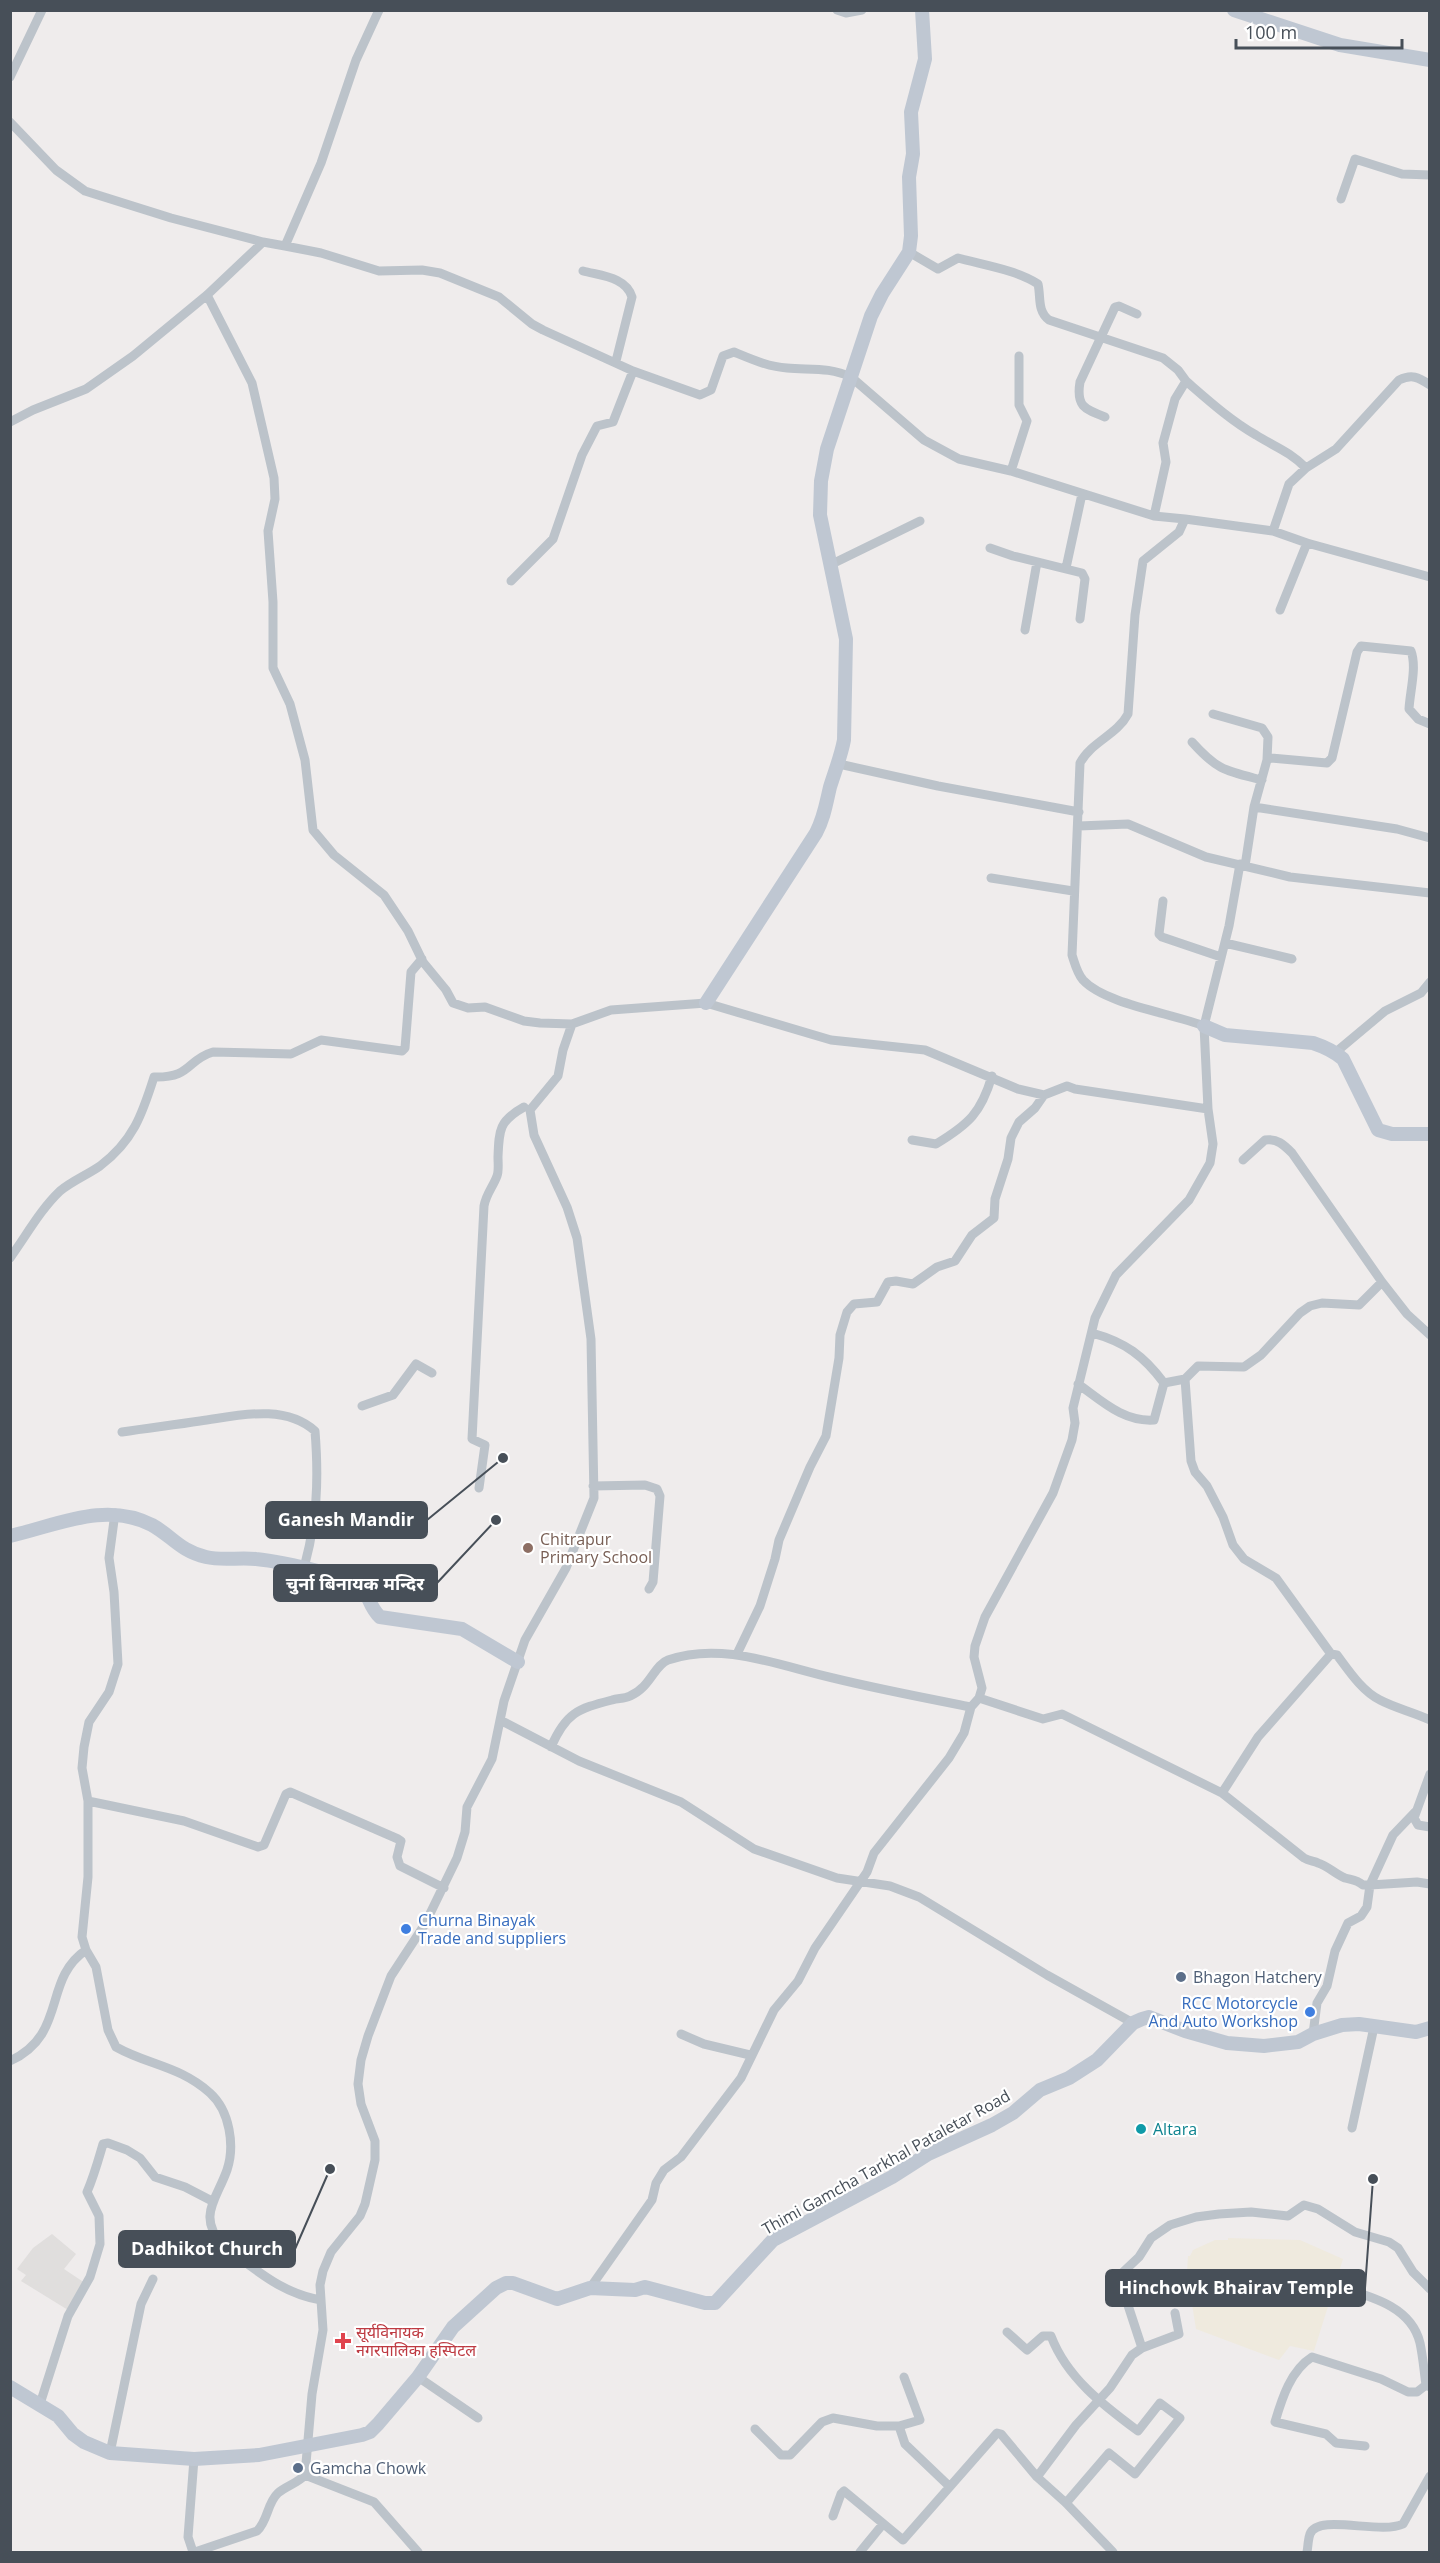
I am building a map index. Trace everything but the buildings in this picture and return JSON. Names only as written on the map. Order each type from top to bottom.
[{"type":"street","points":[[10,77],[42,10]]},
{"type":"street","points":[[285,246],[321,163],[356,60],[379,10]]},
{"type":"street","points":[[837,10],[846,13],[862,10]]},
{"type":"street","points":[[706,1003],[816,833],[827,808],[830,787],[839,764],[844,740],[846,655],[832,564],[820,515],[821,481],[827,449],[871,316],[909,252],[911,236],[909,177],[913,154],[911,111],[925,59],[922,10]]},
{"type":"street","points":[[1234,10],[1340,45],[1430,60]]},
{"type":"street","points":[[10,122],[56,170],[85,191],[171,218],[263,242],[321,254],[379,271],[422,270],[441,273],[499,297],[532,324],[543,330],[616,361],[633,371],[700,395],[711,390],[723,356],[727,353],[734,352],[771,366],[838,371],[851,376],[924,440],[940,451],[959,459],[1011,471],[1154,516],[1274,531],[1307,543],[1430,577]]},
{"type":"street","points":[[1341,199],[1355,159],[1402,174],[1430,175]]},
{"type":"street","points":[[10,422],[33,410],[86,389],[133,356],[207,295],[263,242]]},
{"type":"street","points":[[909,252],[938,269],[958,258],[1024,275],[1038,284],[1043,315],[1049,320],[1163,358],[1222,412],[1255,435],[1292,454],[1306,468]]},
{"type":"street","points":[[584,271],[619,280],[629,288],[632,297],[616,361]]},
{"type":"street","points":[[207,295],[252,383],[274,478],[275,499],[268,531],[273,602],[273,668],[290,704],[305,760],[313,830],[334,855],[384,895],[408,931],[422,959],[453,1003],[468,1008],[492,1009],[532,1022],[572,1024],[611,1010],[706,1003],[831,1040],[925,1050],[992,1076],[1018,1089],[1044,1095]]},
{"type":"street","points":[[1105,417],[1087,410],[1078,395],[1080,382],[1115,307],[1119,306],[1137,314]]},
{"type":"street","points":[[1011,471],[1027,421],[1019,405],[1019,356]]},
{"type":"street","points":[[511,580],[552,539],[582,455],[597,426],[613,422],[633,371]]},
{"type":"street","points":[[1274,531],[1288,484],[1306,468],[1336,449],[1399,380],[1408,376],[1419,377],[1430,385]]},
{"type":"street","points":[[1154,516],[1166,462],[1163,443],[1175,399],[1186,381]]},
{"type":"street","points":[[1066,568],[1082,494]]},
{"type":"street","points":[[1185,519],[1179,532],[1143,561],[1135,615],[1128,714],[1123,725],[1085,754],[1080,763],[1072,955],[1081,978],[1107,997],[1179,1016],[1225,1035],[1313,1044],[1336,1052],[1343,1059],[1378,1130],[1392,1134],[1426,1132]]},
{"type":"street","points":[[832,564],[920,521]]},
{"type":"street","points":[[1280,610],[1307,543]]},
{"type":"street","points":[[990,548],[1082,573],[1085,579],[1080,619]]},
{"type":"street","points":[[1025,630],[1037,562]]},
{"type":"street","points":[[1267,760],[1271,758],[1327,763],[1332,758],[1356,652],[1361,646],[1412,651],[1415,660],[1409,709],[1418,719],[1430,724]]},
{"type":"street","points":[[590,2288],[652,2200],[656,2183],[664,2170],[681,2157],[741,2078],[750,2055],[774,2010],[798,1981],[815,1948],[867,1872],[874,1853],[950,1758],[964,1733],[971,1707],[979,1698],[982,1688],[974,1657],[975,1646],[985,1617],[1053,1493],[1072,1440],[1075,1423],[1073,1408],[1095,1318],[1116,1275],[1184,1206],[1201,1182],[1210,1163],[1213,1144],[1208,1109],[1204,1026],[1225,943],[1254,807],[1267,760],[1268,737],[1262,728],[1213,714]]},
{"type":"street","points":[[1192,742],[1210,762],[1222,770],[1262,780]]},
{"type":"street","points":[[839,764],[938,786],[1078,812]]},
{"type":"street","points":[[1254,807],[1398,829],[1430,838]]},
{"type":"street","points":[[1079,826],[1128,824],[1206,856],[1242,865],[1324,882],[1430,892]]},
{"type":"street","points":[[991,878],[1073,891]]},
{"type":"street","points":[[1163,901],[1160,934],[1162,937],[1221,957]]},
{"type":"street","points":[[1225,943],[1292,959]]},
{"type":"street","points":[[10,1258],[42,1210],[60,1191],[99,1167],[130,1138],[154,1077],[177,1076],[206,1054],[213,1052],[291,1054],[321,1040],[402,1051],[405,1048],[411,972],[422,959]]},
{"type":"street","points":[[1336,1052],[1385,1011],[1415,998],[1430,982]]},
{"type":"street","points":[[306,2475],[312,2394],[322,2330],[323,2271],[331,2252],[360,2216],[373,2170],[375,2141],[361,2104],[358,2084],[361,2060],[368,2036],[391,1976],[425,1924],[460,1850],[467,1807],[492,1759],[504,1701],[525,1640],[566,1568],[594,1498],[591,1340],[577,1238],[567,1207],[534,1135],[530,1110],[558,1076],[563,1050],[572,1024]]},
{"type":"street","points":[[912,1140],[936,1144],[955,1132],[971,1119],[984,1102],[992,1076]]},
{"type":"street","points":[[737,1654],[760,1606],[779,1540],[810,1467],[826,1436],[839,1358],[840,1335],[847,1312],[854,1304],[877,1302],[888,1282],[913,1284],[937,1267],[951,1263],[960,1257],[969,1238],[994,1218],[995,1199],[1005,1168],[1011,1138],[1019,1122],[1035,1108],[1044,1095],[1066,1086],[1208,1109]]},
{"type":"street","points":[[479,1488],[485,1445],[472,1439],[485,1197],[497,1177],[501,1126],[513,1113],[524,1107]]},
{"type":"street","points":[[1243,1160],[1269,1139],[1274,1139],[1293,1153],[1382,1282],[1407,1314],[1430,1335]]},
{"type":"street","points":[[1164,1383],[1185,1379],[1198,1366],[1244,1367],[1261,1355],[1300,1313],[1310,1306],[1322,1303],[1359,1305],[1382,1282]]},
{"type":"street","points":[[1092,1333],[1118,1340],[1151,1365],[1164,1383]]},
{"type":"street","points":[[362,1406],[393,1395],[416,1364],[432,1373]]},
{"type":"street","points":[[1185,1379],[1191,1461],[1195,1472],[1207,1486],[1223,1517],[1233,1545],[1244,1559],[1276,1578],[1331,1654],[1337,1655],[1346,1671],[1379,1700],[1407,1709],[1430,1720]]},
{"type":"street","points":[[1078,1384],[1123,1416],[1142,1421],[1154,1420],[1164,1383]]},
{"type":"street","points":[[122,1432],[242,1414],[271,1413],[308,1424],[315,1431],[318,1477],[313,1534],[304,1568]]},
{"type":"street","points":[[593,1486],[645,1485],[657,1489],[660,1496],[654,1582],[649,1589]]},
{"type":"street","points":[[10,1536],[80,1518],[115,1513],[153,1525],[177,1545],[200,1556],[217,1560],[258,1559],[350,1579],[367,1592],[376,1613],[385,1619],[426,1622],[462,1629],[519,1662]]},
{"type":"street","points":[[115,1513],[109,1558],[114,1592],[117,1664],[109,1692],[89,1722],[82,1768],[88,1800],[88,1877],[82,1937],[86,1950],[96,1967],[108,2030],[116,2047],[183,2074],[209,2092],[225,2115],[229,2132],[230,2160],[212,2201],[210,2222],[217,2239],[223,2246],[281,2287],[299,2296],[321,2300]]},
{"type":"street","points":[[551,1747],[559,1728],[569,1717],[592,1705],[627,1698],[646,1686],[658,1666],[664,1661],[696,1654],[737,1654],[833,1678],[971,1707]]},
{"type":"street","points":[[1222,1793],[1258,1737],[1331,1654]]},
{"type":"street","points":[[979,1698],[1043,1719],[1062,1714],[1222,1793],[1304,1858],[1317,1862],[1346,1878],[1358,1880],[1364,1885],[1417,1882],[1430,1884]]},
{"type":"street","points":[[500,1720],[551,1747],[681,1802],[754,1849],[837,1878],[890,1886],[919,1897],[1047,1975],[1134,2023],[1149,2017],[1185,2031],[1227,2043],[1264,2046],[1298,2042],[1313,2034],[1342,2025],[1416,2032],[1430,2028]]},
{"type":"street","points":[[1430,1774],[1414,1818],[1418,1825],[1430,1827]]},
{"type":"street","points":[[88,1800],[184,1821],[258,1847],[264,1845],[286,1794],[290,1792],[398,1839],[401,1841],[397,1857],[400,1866],[444,1888]]},
{"type":"street","points":[[1313,2034],[1317,2003],[1327,1986],[1335,1951],[1347,1923],[1361,1916],[1367,1907],[1370,1884],[1393,1835],[1415,1812]]},
{"type":"street","points":[[10,2061],[26,2054],[39,2040],[50,2020],[62,1979],[76,1957],[86,1950]]},
{"type":"street","name":"Thimi Gamcha Tarkhal Pataletar Road","points":[[10,2387],[58,2416],[73,2434],[93,2446],[110,2452],[194,2459],[259,2455],[370,2432],[417,2377],[453,2327],[496,2288],[513,2283],[557,2299],[590,2288],[635,2290],[654,2288],[705,2303],[715,2302],[773,2240],[892,2177],[928,2154],[992,2126],[1013,2113],[1040,2090],[1069,2078],[1097,2060],[1134,2023]]},
{"type":"street","points":[[1352,2128],[1374,2027]]},
{"type":"street","points":[[681,2034],[704,2044],[750,2055]]},
{"type":"street","points":[[40,2404],[68,2316],[90,2277],[100,2244],[98,2210],[87,2192],[96,2172],[96,2163],[103,2144],[108,2143],[127,2150],[140,2158],[155,2177],[185,2187],[212,2201]]},
{"type":"street","points":[[1142,2348],[1123,2290],[1121,2274],[1139,2257],[1151,2238],[1159,2231],[1196,2217],[1251,2212],[1288,2216],[1304,2205],[1311,2206],[1349,2229],[1389,2242],[1398,2248],[1413,2272],[1430,2289]]},
{"type":"street","points":[[110,2452],[141,2304],[153,2279]]},
{"type":"street","points":[[1336,2286],[1372,2297],[1397,2309],[1411,2323],[1426,2356],[1428,2386],[1417,2392],[1408,2392],[1381,2379],[1312,2357],[1301,2365],[1284,2396],[1275,2422],[1326,2434],[1336,2443],[1365,2446]]},
{"type":"street","points":[[1037,2477],[1076,2425],[1110,2388],[1132,2355],[1142,2348],[1179,2334],[1175,2313]]},
{"type":"street","points":[[1006,2332],[1027,2350],[1042,2336],[1051,2336],[1073,2375],[1098,2400],[1138,2431],[1160,2403],[1180,2418],[1135,2474],[1108,2453],[1066,2503]]},
{"type":"street","points":[[417,2377],[478,2418]]},
{"type":"street","points":[[755,2429],[781,2455],[790,2455],[822,2422],[833,2418],[877,2426],[899,2426],[920,2420],[904,2378]]},
{"type":"street","points":[[899,2426],[905,2444],[949,2486]]},
{"type":"street","points":[[833,2516],[844,2491],[903,2540],[997,2433],[1001,2434],[1037,2477],[1066,2503],[1113,2553]]},
{"type":"street","points":[[194,2459],[188,2537],[194,2553],[256,2531],[263,2525],[278,2492],[306,2475]]},
{"type":"street","points":[[306,2475],[374,2502],[418,2553]]},
{"type":"street","points":[[1307,2553],[1310,2533],[1316,2526],[1327,2523],[1382,2529],[1395,2528],[1403,2524],[1430,2476]]},
{"type":"street","points":[[860,2553],[883,2524]]},
{"type":"shaded area","points":[[52,2234],[76,2254],[64,2269],[85,2283],[68,2310],[21,2281],[26,2275],[17,2269],[33,2248]]},
{"type":"sand","points":[[1228,2238],[1300,2240],[1343,2259],[1314,2351],[1290,2346],[1279,2360],[1196,2329],[1187,2273],[1188,2256],[1193,2250],[1215,2240],[1228,2240]]},
{"type":"place","name":"Ganesh Mandir","points":[[503,1458]]},
{"type":"place","name":"चुर्ना बिनायक मन्दिर","points":[[496,1520]]},
{"type":"place","name":"Chitrapur Primary School","points":[[528,1548]]},
{"type":"place","name":"Churna Binayak Trade and suppliers","points":[[406,1929]]},
{"type":"place","name":"Bhagon Hatchery","points":[[1181,1977]]},
{"type":"place","name":"RCC Motorcycle And Auto Workshop","points":[[1310,2012]]},
{"type":"place","name":"Altara","points":[[1141,2129]]},
{"type":"place","name":"Dadhikot Church","points":[[330,2169]]},
{"type":"place","name":"Hinchowk Bhairav Temple","points":[[1373,2179]]},
{"type":"place","name":"सूर्यविनायक नगरपालिका हस्पिटल","points":[[343,2341]]},
{"type":"place","name":"Gamcha Chowk","points":[[298,2468]]}]
